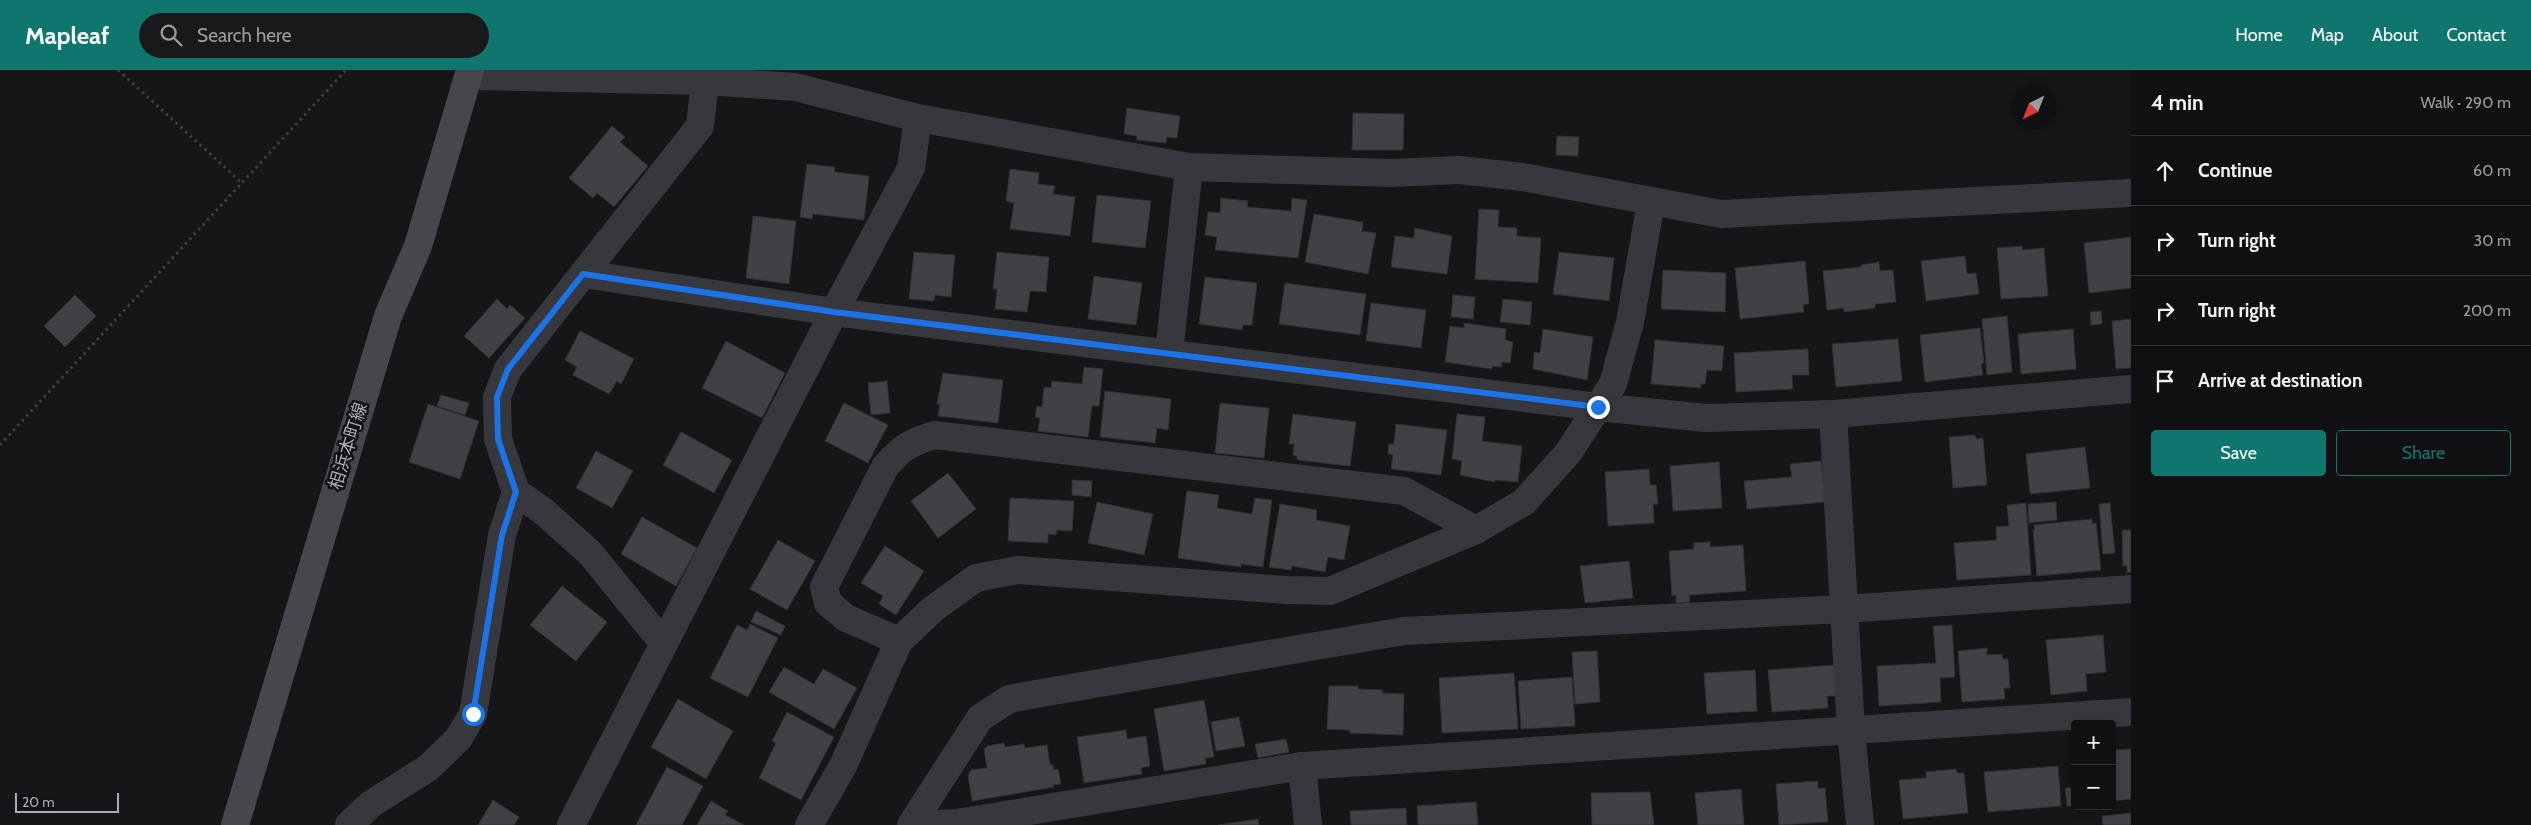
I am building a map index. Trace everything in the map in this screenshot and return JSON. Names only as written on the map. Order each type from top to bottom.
[{"type":"main road","name":"相浜本町線","points":[[234,825],[383,335],[418,246],[469,73]]},
{"type":"street","points":[[469,73],[705,81],[796,87],[918,118],[1189,167],[1392,173],[1459,170],[1523,177],[1721,214],[2131,193]]},
{"type":"street","points":[[664,644],[590,553],[543,511],[516,492],[498,439],[497,397],[508,369],[700,126],[705,81]]},
{"type":"street","points":[[571,825],[834,312],[911,168],[918,118]]},
{"type":"street","points":[[1169,353],[1189,167]]},
{"type":"street","points":[[809,825],[843,766],[900,641],[932,609],[976,578],[1018,570],[1286,590],[1330,591],[1476,530],[1524,502],[1568,453],[1613,384],[1630,322],[1651,202]]},
{"type":"street","points":[[583,274],[834,312],[1598,407],[1706,418],[1833,414],[2131,389]]},
{"type":"street","points":[[1833,414],[1851,730],[1860,825]]},
{"type":"street","points":[[900,641],[846,618],[828,603],[824,587],[885,467],[897,453],[912,441],[935,436],[1404,491],[1476,530]]},
{"type":"street","points":[[349,825],[371,804],[428,768],[458,740],[473,714],[502,535],[516,492]]},
{"type":"street","points":[[911,825],[980,718],[1009,699],[1404,631],[1845,609],[2131,589]]},
{"type":"street","points":[[920,825],[957,823],[1302,766],[2131,712]]},
{"type":"street","points":[[1302,766],[1308,825]]},
{"type":"path","points":[[118,70],[242,183]]},
{"type":"path","points":[[0,445],[346,70]]},
{"type":"building","points":[[1127,108],[1180,116],[1177,138],[1167,137],[1166,143],[1136,140],[1137,136],[1124,134]]},
{"type":"building","points":[[1353,113],[1404,114],[1403,150],[1352,150]]},
{"type":"building","points":[[612,126],[625,137],[620,142],[648,166],[614,207],[597,193],[593,198],[569,178]]},
{"type":"building","points":[[1557,136],[1579,137],[1578,156],[1556,155]]},
{"type":"building","points":[[807,164],[835,167],[834,172],[869,176],[864,220],[813,214],[812,219],[800,217]]},
{"type":"building","points":[[1010,169],[1039,173],[1038,184],[1055,186],[1053,194],[1075,197],[1070,236],[1010,229],[1014,203],[1006,201]]},
{"type":"building","points":[[1097,195],[1151,201],[1145,248],[1092,242]]},
{"type":"building","points":[[1221,198],[1248,201],[1247,207],[1291,211],[1292,198],[1307,200],[1298,258],[1215,250],[1217,237],[1205,235],[1208,212],[1220,213]]},
{"type":"building","points":[[1479,209],[1499,210],[1498,227],[1517,228],[1517,236],[1541,238],[1538,283],[1475,279]]},
{"type":"building","points":[[1314,214],[1363,222],[1362,231],[1376,233],[1368,274],[1305,262]]},
{"type":"building","points":[[753,216],[796,221],[789,284],[746,278]]},
{"type":"building","points":[[1415,228],[1452,236],[1447,274],[1391,267],[1395,236],[1414,238]]},
{"type":"building","points":[[2131,237],[2131,288],[2089,293],[2084,243]]},
{"type":"building","points":[[2022,246],[2022,250],[2044,248],[2048,296],[2001,299],[1997,248]]},
{"type":"building","points":[[914,252],[955,255],[951,297],[935,295],[934,301],[909,299]]},
{"type":"building","points":[[997,252],[1049,257],[1046,292],[1030,291],[1027,312],[995,309],[997,289],[993,289]]},
{"type":"building","points":[[1559,252],[1614,258],[1609,301],[1553,294]]},
{"type":"building","points":[[1965,256],[1967,274],[1976,273],[1979,294],[1926,301],[1921,261]]},
{"type":"building","points":[[1805,261],[1809,304],[1803,305],[1804,312],[1740,319],[1735,268]]},
{"type":"building","points":[[1879,262],[1880,271],[1893,270],[1896,302],[1875,304],[1875,308],[1844,312],[1843,308],[1827,310],[1823,271],[1861,267],[1861,265]]},
{"type":"building","points":[[1663,270],[1726,273],[1725,312],[1661,309]]},
{"type":"building","points":[[1094,276],[1142,283],[1136,325],[1088,319]]},
{"type":"building","points":[[1205,277],[1257,283],[1252,325],[1243,325],[1242,330],[1199,324]]},
{"type":"building","points":[[1285,283],[1366,294],[1360,335],[1279,324]]},
{"type":"building","points":[[75,295],[96,316],[65,347],[44,326]]},
{"type":"building","points":[[1453,295],[1475,297],[1473,319],[1451,317]]},
{"type":"building","points":[[497,299],[507,309],[510,305],[525,318],[489,358],[464,336]]},
{"type":"building","points":[[1503,299],[1532,302],[1530,325],[1500,322]]},
{"type":"building","points":[[1371,303],[1426,310],[1421,348],[1366,341]]},
{"type":"building","points":[[2101,311],[2102,324],[2091,325],[2090,312]]},
{"type":"building","points":[[2007,316],[2012,372],[1987,375],[1982,319]]},
{"type":"building","points":[[2131,319],[2131,368],[2116,369],[2112,321]]},
{"type":"building","points":[[1464,323],[1506,329],[1505,340],[1513,342],[1510,363],[1502,362],[1501,367],[1493,366],[1492,369],[1445,362],[1450,326],[1464,328]]},
{"type":"building","points":[[1980,328],[1984,363],[1981,364],[1983,375],[1925,382],[1920,335]]},
{"type":"building","points":[[1543,329],[1593,337],[1587,380],[1533,369],[1534,352],[1540,353]]},
{"type":"building","points":[[2073,329],[2076,369],[2021,374],[2018,334]]},
{"type":"building","points":[[580,331],[634,359],[621,384],[617,381],[609,394],[573,375],[577,367],[565,360]]},
{"type":"building","points":[[1898,339],[1902,381],[1836,387],[1832,344]]},
{"type":"building","points":[[1655,340],[1724,346],[1722,371],[1707,370],[1705,384],[1701,384],[1701,388],[1651,384]]},
{"type":"building","points":[[726,341],[785,373],[762,418],[702,388]]},
{"type":"building","points":[[1808,349],[1809,375],[1792,375],[1793,389],[1736,392],[1734,353]]},
{"type":"building","points":[[1084,367],[1103,369],[1099,406],[1092,406],[1088,437],[1038,431],[1040,418],[1035,417],[1037,406],[1042,407],[1044,387],[1051,388],[1052,381],[1082,384]]},
{"type":"building","points":[[943,373],[1003,380],[998,423],[938,416],[940,404],[937,404]]},
{"type":"building","points":[[887,381],[890,413],[871,415],[868,383]]},
{"type":"building","points":[[1105,391],[1171,399],[1168,430],[1157,428],[1155,443],[1100,437]]},
{"type":"building","points":[[441,395],[469,403],[465,415],[437,406]]},
{"type":"building","points":[[844,403],[888,425],[868,463],[825,441]]},
{"type":"building","points":[[1220,403],[1269,408],[1264,458],[1215,453]]},
{"type":"building","points":[[428,404],[479,421],[460,479],[409,462]]},
{"type":"building","points":[[1293,414],[1356,422],[1350,466],[1297,460],[1297,456],[1293,455],[1294,444],[1289,444]]},
{"type":"building","points":[[1457,414],[1485,417],[1482,441],[1522,446],[1518,482],[1495,480],[1495,482],[1460,475],[1462,461],[1452,459]]},
{"type":"building","points":[[1396,424],[1447,430],[1441,475],[1391,469],[1393,455],[1388,454],[1389,444],[1394,444]]},
{"type":"building","points":[[681,432],[732,460],[714,493],[663,465]]},
{"type":"building","points":[[1975,435],[1976,439],[1983,438],[1987,485],[1953,488],[1949,437]]},
{"type":"building","points":[[2085,447],[2090,488],[2030,494],[2026,454]]},
{"type":"building","points":[[596,451],[633,471],[612,508],[576,488]]},
{"type":"building","points":[[1821,461],[1825,502],[1747,509],[1744,481],[1792,477],[1790,464]]},
{"type":"building","points":[[1719,462],[1722,508],[1673,511],[1670,466]]},
{"type":"building","points":[[1649,469],[1650,485],[1656,485],[1658,504],[1653,504],[1654,523],[1608,526],[1605,472]]},
{"type":"building","points":[[948,473],[976,509],[938,538],[911,501]]},
{"type":"building","points":[[1072,480],[1092,481],[1091,497],[1072,495]]},
{"type":"building","points":[[1187,491],[1219,495],[1217,508],[1252,514],[1255,498],[1272,500],[1263,567],[1241,564],[1241,567],[1178,558]]},
{"type":"building","points":[[1010,498],[1074,501],[1072,531],[1057,530],[1056,535],[1048,534],[1048,543],[1008,541]]},
{"type":"building","points":[[1097,502],[1153,514],[1144,555],[1088,543]]},
{"type":"building","points":[[2056,502],[2057,520],[2029,523],[2028,504]]},
{"type":"building","points":[[2026,503],[2031,575],[1957,580],[1954,543],[1997,540],[1996,527],[2009,526],[2007,505]]},
{"type":"building","points":[[2110,503],[2115,553],[2103,554],[2099,504]]},
{"type":"building","points":[[1280,504],[1317,510],[1316,520],[1350,526],[1344,560],[1328,557],[1325,572],[1292,566],[1291,570],[1269,567]]},
{"type":"building","points":[[642,517],[697,548],[676,586],[621,554]]},
{"type":"building","points":[[2092,519],[2092,524],[2096,523],[2101,570],[2037,576],[2034,525]]},
{"type":"building","points":[[2122,530],[2131,530],[2131,572],[2127,573],[2127,566],[2123,566]]},
{"type":"building","points":[[778,540],[815,561],[787,610],[750,589]]},
{"type":"building","points":[[1710,542],[1710,547],[1743,545],[1746,591],[1689,595],[1690,602],[1676,603],[1676,595],[1672,596],[1669,551],[1694,549],[1693,543]]},
{"type":"building","points":[[885,546],[924,571],[896,615],[879,604],[883,596],[861,583]]},
{"type":"building","points":[[1629,561],[1633,598],[1585,603],[1580,566]]},
{"type":"building","points":[[562,586],[607,622],[576,661],[530,625]]},
{"type":"building","points":[[756,611],[785,626],[781,635],[751,622]]},
{"type":"building","points":[[750,624],[778,638],[748,697],[710,678],[737,625],[747,630]]},
{"type":"building","points":[[1952,625],[1955,677],[1940,678],[1941,702],[1879,706],[1877,666],[1936,663],[1933,626]]},
{"type":"building","points":[[2103,635],[2106,672],[2086,674],[2087,691],[2051,695],[2046,640]]},
{"type":"building","points":[[1987,648],[1987,655],[2002,654],[2003,659],[2008,659],[2010,688],[2004,688],[2005,699],[1962,702],[1958,651]]},
{"type":"building","points":[[1597,651],[1600,702],[1575,704],[1572,652]]},
{"type":"building","points":[[1834,665],[1836,696],[1827,696],[1828,708],[1772,712],[1768,670]]},
{"type":"building","points":[[784,667],[814,684],[823,669],[857,688],[834,729],[769,692]]},
{"type":"building","points":[[1755,670],[1757,711],[1707,714],[1704,673]]},
{"type":"building","points":[[1514,673],[1518,729],[1442,733],[1439,678]]},
{"type":"building","points":[[1572,677],[1575,726],[1521,729],[1518,681]]},
{"type":"building","points":[[1329,686],[1358,686],[1358,689],[1383,690],[1382,693],[1404,694],[1403,735],[1350,733],[1350,730],[1327,729]]},
{"type":"building","points":[[678,699],[733,731],[706,779],[651,747]]},
{"type":"building","points":[[1204,700],[1214,757],[1205,758],[1206,764],[1164,771],[1154,709]]},
{"type":"building","points":[[787,712],[834,737],[801,800],[759,778],[776,743],[772,741]]},
{"type":"building","points":[[1239,717],[1245,746],[1216,751],[1211,722]]},
{"type":"building","points":[[1126,730],[1127,739],[1146,736],[1150,766],[1141,768],[1142,774],[1084,783],[1077,737]]},
{"type":"building","points":[[1286,739],[1289,752],[1258,758],[1255,744]]},
{"type":"building","points":[[1004,743],[1005,747],[1024,744],[1025,748],[1047,745],[1050,765],[1053,765],[1054,770],[1058,769],[1061,784],[1053,785],[1054,787],[972,801],[968,775],[971,770],[987,768],[984,750],[987,746]]},
{"type":"building","points":[[2131,749],[2131,799],[2116,801],[2116,750]]},
{"type":"building","points":[[2058,766],[2061,806],[1988,812],[1984,772]]},
{"type":"building","points":[[667,767],[703,786],[682,825],[636,825]]},
{"type":"building","points":[[1956,769],[1957,773],[1964,773],[1968,813],[1903,819],[1899,780],[1926,778],[1926,772]]},
{"type":"building","points":[[1818,781],[1818,789],[1825,788],[1828,822],[1779,825],[1776,784]]},
{"type":"building","points":[[2071,787],[2071,806],[2067,806],[2065,788]]},
{"type":"building","points":[[1741,789],[1744,825],[1698,825],[1695,793]]},
{"type":"building","points":[[1650,792],[1654,825],[1592,825],[1591,793]]},
{"type":"building","points":[[493,800],[519,817],[514,825],[478,825]]},
{"type":"building","points":[[711,801],[728,811],[725,815],[744,825],[697,825]]},
{"type":"building","points":[[1476,802],[1478,825],[1418,825],[1417,806]]},
{"type":"building","points":[[1406,808],[1407,825],[1351,825],[1350,811]]},
{"type":"building","points":[[2131,813],[2131,825],[2103,825],[2102,816]]},
{"type":"building","points":[[1258,819],[1259,825],[1218,825]]},
{"type":"route","points":[[473,714],[502,535],[516,492],[498,439],[497,397],[508,369],[583,274],[834,312],[1598,407]]}]
